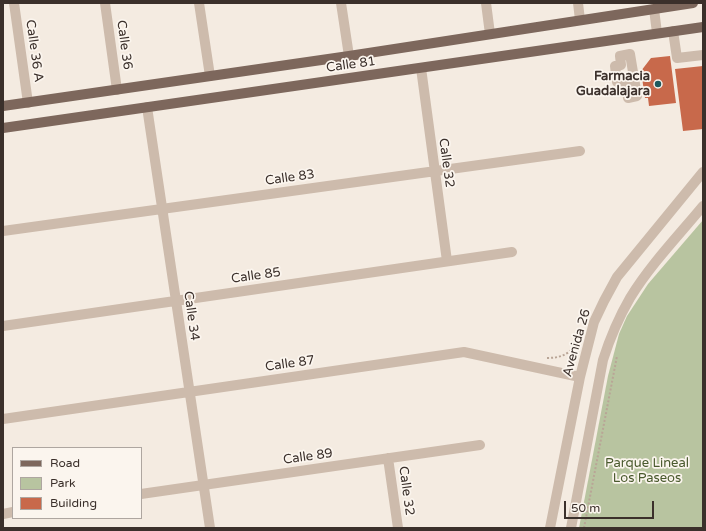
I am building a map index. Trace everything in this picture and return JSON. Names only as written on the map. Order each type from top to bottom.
[{"type":"main road","name":"Calle 81","points":[[3,106],[348,56],[654,9],[671,5],[693,3]]},
{"type":"main road","name":"Calle 81","points":[[3,128],[703,27]]},
{"type":"street","name":"Calle 36 A","points":[[14,3],[28,103]]},
{"type":"street","name":"Calle 36","points":[[105,3],[117,90]]},
{"type":"street","points":[[199,3],[210,76]]},
{"type":"street","points":[[341,3],[348,56]]},
{"type":"street","points":[[486,3],[490,34]]},
{"type":"street","points":[[578,3],[580,20]]},
{"type":"street","points":[[654,9],[657,33]]},
{"type":"street","points":[[673,31],[677,58],[703,55]]},
{"type":"street","points":[[622,38],[625,55]]},
{"type":"street","name":"Calle 32","points":[[420,68],[447,262]]},
{"type":"street","name":"Calle 34","points":[[147,107],[210,528]]},
{"type":"street","name":"Calle 83","points":[[3,231],[580,151]]},
{"type":"street","name":"Avenida 26","points":[[550,528],[580,377],[594,322],[617,277],[703,172]]},
{"type":"street","points":[[571,528],[603,360],[611,336],[631,297],[670,245],[703,206]]},
{"type":"street","name":"Calle 85","points":[[3,326],[512,252]]},
{"type":"street","name":"Calle 87","points":[[3,419],[464,352],[580,377]]},
{"type":"street","name":"Calle 89","points":[[142,494],[480,445]]},
{"type":"street","name":"Calle 32","points":[[388,458],[398,528]]},
{"type":"path","points":[[584,528],[617,354]]},
{"type":"green space","name":"Parque Lineal Los Paseos","points":[[703,220],[703,528],[579,528],[608,376],[619,334],[627,316],[648,284]]},
{"type":"building","name":"Farmacia Guadalajara","points":[[670,56],[676,103],[649,106],[648,98],[645,98],[641,71],[651,58]]},
{"type":"building","points":[[703,66],[703,129],[683,131],[675,69]]},
{"type":"place","name":"Farmacia Guadalajara","points":[[658,84]]}]
